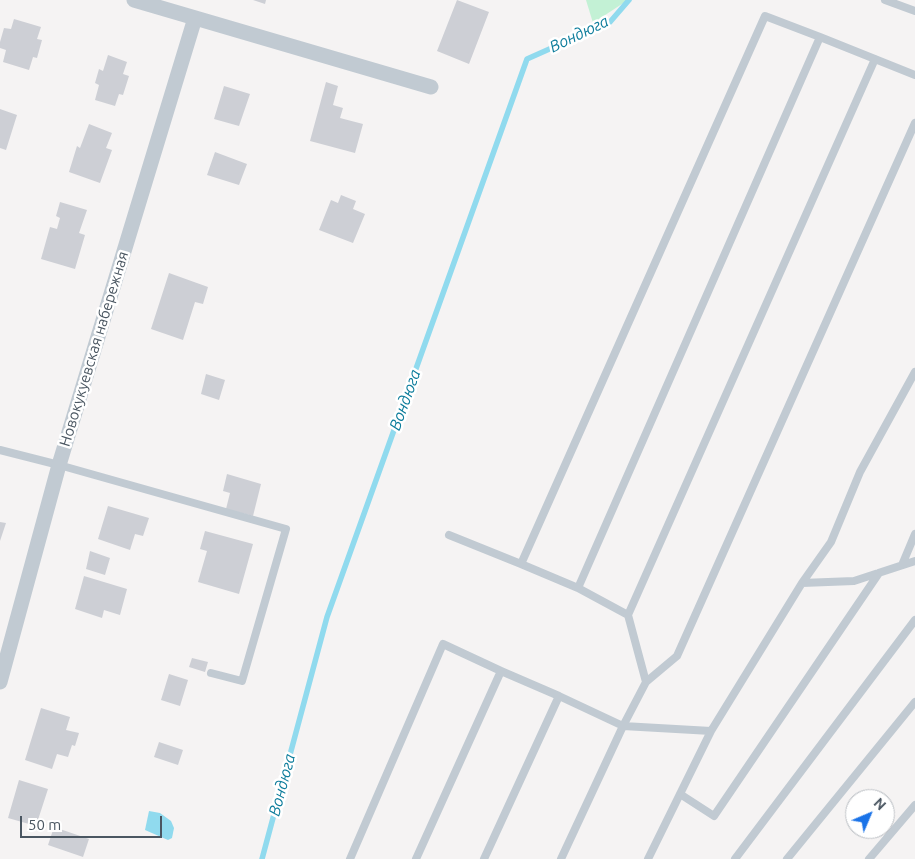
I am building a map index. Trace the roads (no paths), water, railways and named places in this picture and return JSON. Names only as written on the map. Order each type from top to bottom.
[{"type":"street","points":[[134,0],[431,87]]},
{"type":"street","name":"Новокукуевская набережная","points":[[0,682],[59,465],[195,18]]},
{"type":"lane","points":[[884,0],[915,11]]},
{"type":"lane","points":[[521,564],[766,16],[915,75]]},
{"type":"lane","points":[[578,588],[820,37]]},
{"type":"lane","points":[[646,682],[628,615],[875,59]]},
{"type":"lane","points":[[561,859],[623,726],[646,682],[676,656],[915,123]]},
{"type":"lane","points":[[648,859],[711,731],[802,583],[831,542],[860,472],[915,372]]},
{"type":"lane","points":[[0,450],[286,529],[242,681],[211,673]]},
{"type":"lane","points":[[902,565],[915,534]]},
{"type":"lane","points":[[449,535],[578,588],[628,615]]},
{"type":"lane","points":[[802,583],[854,581],[915,560]]},
{"type":"lane","points":[[680,794],[714,816],[879,573]]},
{"type":"lane","points":[[735,859],[915,620]]},
{"type":"lane","points":[[350,859],[443,644],[623,726],[711,731]]},
{"type":"lane","points":[[416,859],[501,671]]},
{"type":"lane","points":[[484,859],[560,696]]},
{"type":"lane","points":[[787,859],[915,702]]},
{"type":"lane","points":[[869,859],[915,805]]},
{"type":"water","points":[[149,811],[160,813],[171,821],[174,828],[172,838],[168,840],[145,830]]},
{"type":"waterway","name":"Вондюга","points":[[262,859],[327,617],[527,59],[610,22],[629,0]]}]
